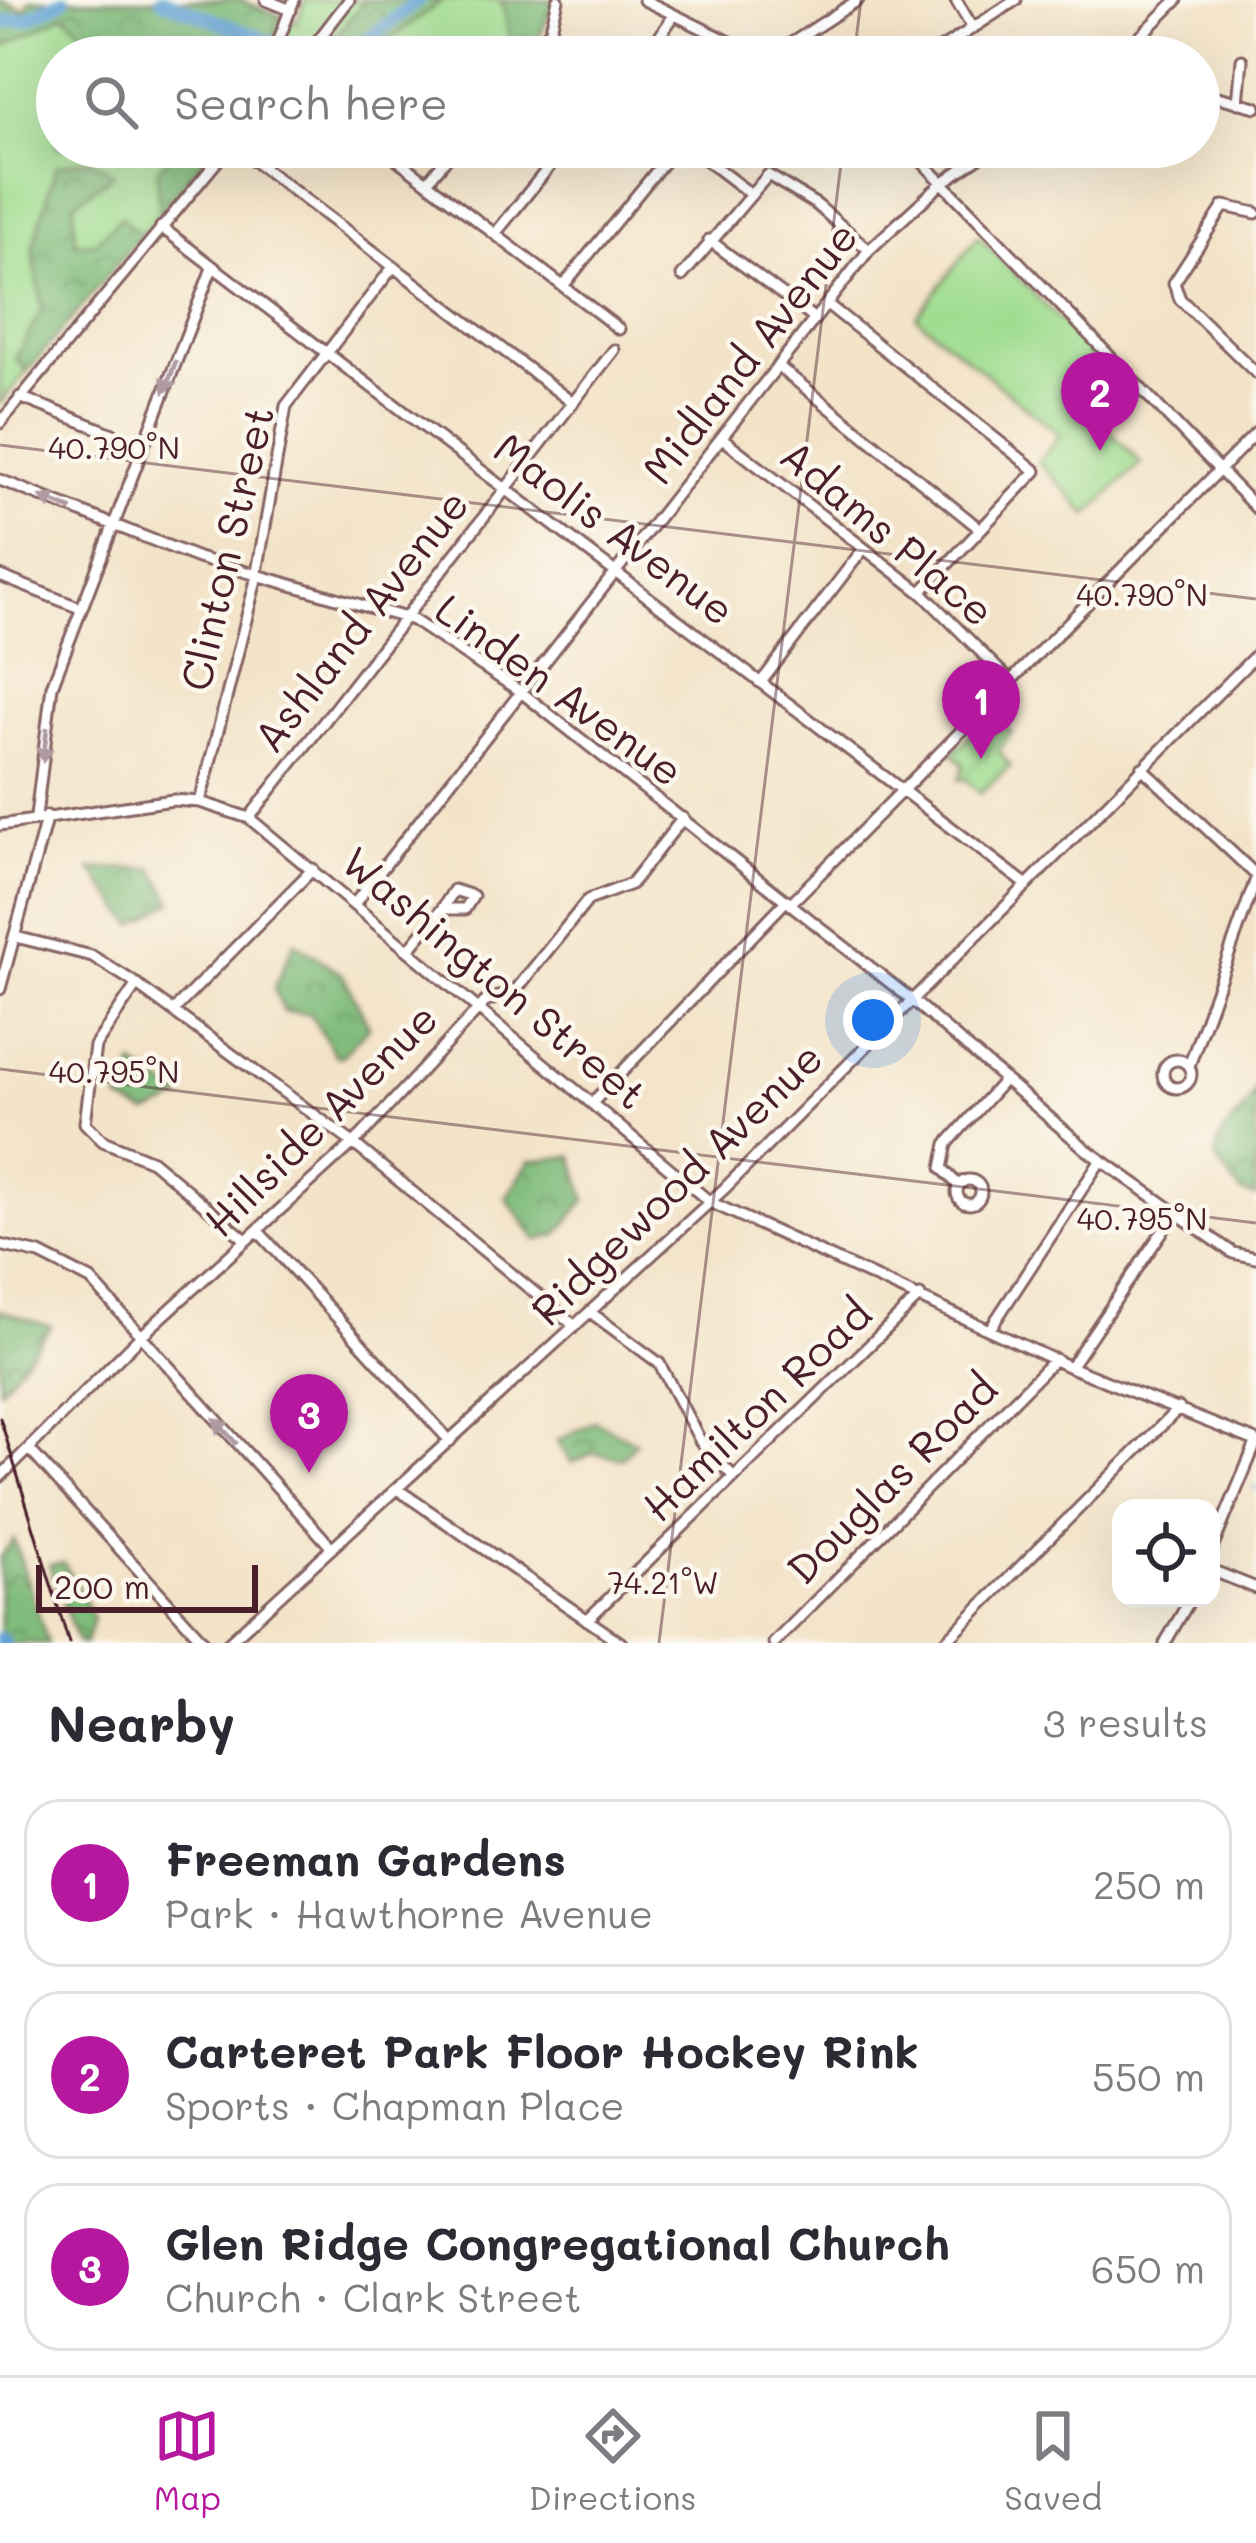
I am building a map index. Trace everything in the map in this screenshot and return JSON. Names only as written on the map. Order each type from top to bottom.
[{"type":"street","points":[[266,0],[292,5],[283,36]]},
{"type":"street","points":[[322,36],[350,0]]},
{"type":"street","points":[[546,36],[559,0]]},
{"type":"street","points":[[644,0],[718,36]]},
{"type":"street","points":[[659,36],[682,0]]},
{"type":"street","points":[[802,36],[858,0]]},
{"type":"street","points":[[956,0],[973,28]]},
{"type":"street","points":[[961,36],[1016,0]]},
{"type":"street","points":[[1143,36],[1177,0]]},
{"type":"street","points":[[1238,103],[1242,60]]},
{"type":"street","points":[[1220,98],[1256,107]]},
{"type":"street","points":[[0,423],[214,168]]},
{"type":"street","points":[[261,168],[573,403]]},
{"type":"street","points":[[409,168],[619,329]]},
{"type":"street","points":[[427,182],[439,168]]},
{"type":"street","points":[[495,234],[549,168]]},
{"type":"street","points":[[562,286],[659,168]]},
{"type":"street","points":[[717,168],[748,192]]},
{"type":"street","points":[[928,168],[1256,508]]},
{"type":"street","name":"Midland Avenue","points":[[355,904],[869,250],[964,168]]},
{"type":"street","points":[[682,276],[764,176],[776,176],[869,250]]},
{"type":"street","points":[[1256,212],[1224,206],[1174,283],[1180,299],[1256,374]]},
{"type":"street","name":"Maolis Avenue","points":[[161,227],[1027,885]]},
{"type":"street","points":[[709,240],[815,319]]},
{"type":"street","name":"Clinton Street","points":[[200,802],[257,575],[286,406],[392,267]]},
{"type":"street","points":[[0,989],[42,816],[52,686],[212,268]]},
{"type":"street","points":[[827,304],[1036,471],[921,592]]},
{"type":"street","name":"Ashland Avenue","points":[[248,818],[614,350]]},
{"type":"street","points":[[778,366],[980,529]]},
{"type":"street","points":[[20,398],[143,446]]},
{"type":"street","points":[[594,1101],[1256,433]]},
{"type":"street","name":"Adams Place","points":[[722,438],[921,592],[1009,680]]},
{"type":"street","name":"Linden Avenue","points":[[0,480],[112,526],[404,618],[521,692],[912,1000],[1101,1160],[1233,1253],[1256,1258]]},
{"type":"street","points":[[762,681],[864,548]]},
{"type":"street","points":[[0,576],[80,608]]},
{"type":"street","name":"Ridgewood Avenue","points":[[228,1643],[710,1202],[1256,655]]},
{"type":"street","points":[[1142,768],[1256,877],[1189,1066]]},
{"type":"street","name":"Washington Street","points":[[0,825],[42,816],[200,802],[248,818],[480,1006],[710,1202],[1070,1367],[1256,1442]]},
{"type":"street","name":"Hillside Avenue","points":[[0,1477],[140,1337],[353,1143],[480,1006],[516,990],[588,900],[632,884],[683,818]]},
{"type":"street","points":[[173,1011],[313,869]]},
{"type":"street","points":[[409,949],[442,909]]},
{"type":"street","points":[[16,937],[92,956],[136,984],[353,1143],[575,1326]]},
{"type":"street","points":[[136,984],[94,1046],[85,1123],[103,1141],[152,1161],[246,1240]]},
{"type":"street","points":[[958,1185],[942,1168],[947,1144],[1005,1079]]},
{"type":"street","points":[[990,1329],[1101,1160]]},
{"type":"street","points":[[1070,1367],[1174,1213]]},
{"type":"street","points":[[258,1232],[450,1441]]},
{"type":"street","points":[[0,1245],[75,1269],[332,1548]]},
{"type":"street","name":"Hamilton Road","points":[[586,1620],[920,1296]]},
{"type":"street","points":[[590,1312],[659,1363],[701,1442],[734,1477]]},
{"type":"street","name":"Douglas Road","points":[[774,1643],[1055,1359]]},
{"type":"street","points":[[944,1643],[1179,1408]]},
{"type":"street","points":[[1220,1529],[1256,1442]]},
{"type":"street","points":[[29,1449],[206,1643]]},
{"type":"street","points":[[397,1490],[586,1620],[604,1638],[621,1643]]},
{"type":"street","points":[[1220,1574],[1256,1588]]},
{"type":"street","points":[[1165,1643],[1187,1607]]},
{"type":"green space","points":[[0,0],[25,10],[30,0],[240,0],[297,22],[305,0],[502,0],[509,36],[36,36],[36,168],[197,168],[0,404]]},
{"type":"green space","points":[[0,0],[25,10],[30,0],[240,0],[279,15],[274,36],[86,36],[64,14],[0,49]]},
{"type":"green space","points":[[365,0],[443,0],[395,36],[335,36]]},
{"type":"green space","points":[[502,0],[555,0],[539,36],[509,36]]},
{"type":"green space","points":[[55,168],[105,168],[114,174],[74,203],[75,243],[94,243],[121,217],[141,235],[28,371],[15,359],[42,309],[33,248]]},
{"type":"green space","points":[[197,168],[159,214],[157,171]]},
{"type":"green space","points":[[978,236],[1134,397],[1105,426],[1141,463],[1088,515],[1038,461],[1060,435],[916,317]]},
{"type":"green space","points":[[992,713],[1011,732],[999,752],[1011,766],[980,794],[966,779],[959,780],[964,765],[952,753]]},
{"type":"green space","points":[[153,868],[173,902],[134,925],[91,869]]},
{"type":"green space","points":[[295,942],[343,975],[369,1026],[342,1056],[336,1056],[310,1014],[284,1012],[274,988]]},
{"type":"green space","points":[[134,1065],[183,1098],[147,1114],[119,1100]]},
{"type":"green space","points":[[1256,1085],[1256,1197],[1241,1192],[1215,1159],[1222,1136],[1247,1105]]},
{"type":"green space","points":[[573,1156],[586,1200],[557,1235],[537,1240],[506,1198],[530,1161]]},
{"type":"green space","points":[[0,1310],[51,1327],[0,1389]]},
{"type":"green space","points":[[595,1421],[636,1442],[622,1458],[593,1453],[572,1463],[557,1441]]},
{"type":"green space","points":[[14,1540],[48,1643],[0,1643],[0,1557]]},
{"type":"green space","points":[[64,1563],[93,1618],[86,1643],[78,1643],[49,1565]]},
{"type":"waterway","points":[[0,22],[27,19],[63,0]]},
{"type":"waterway","points":[[162,0],[255,36]]},
{"type":"waterway","points":[[372,36],[419,0]]},
{"type":"waterway","points":[[1216,1415],[1249,1430]]},
{"type":"waterway","points":[[0,1639],[4,1643]]},
{"type":"railway","points":[[0,1418],[69,1643]]},
{"type":"place","name":"Carteret Park Floor Hockey Rink","points":[[1100,451]]},
{"type":"place","name":"Freeman Gardens","points":[[981,759]]},
{"type":"place","name":"Glen Ridge Congregational Church","points":[[309,1473]]}]
